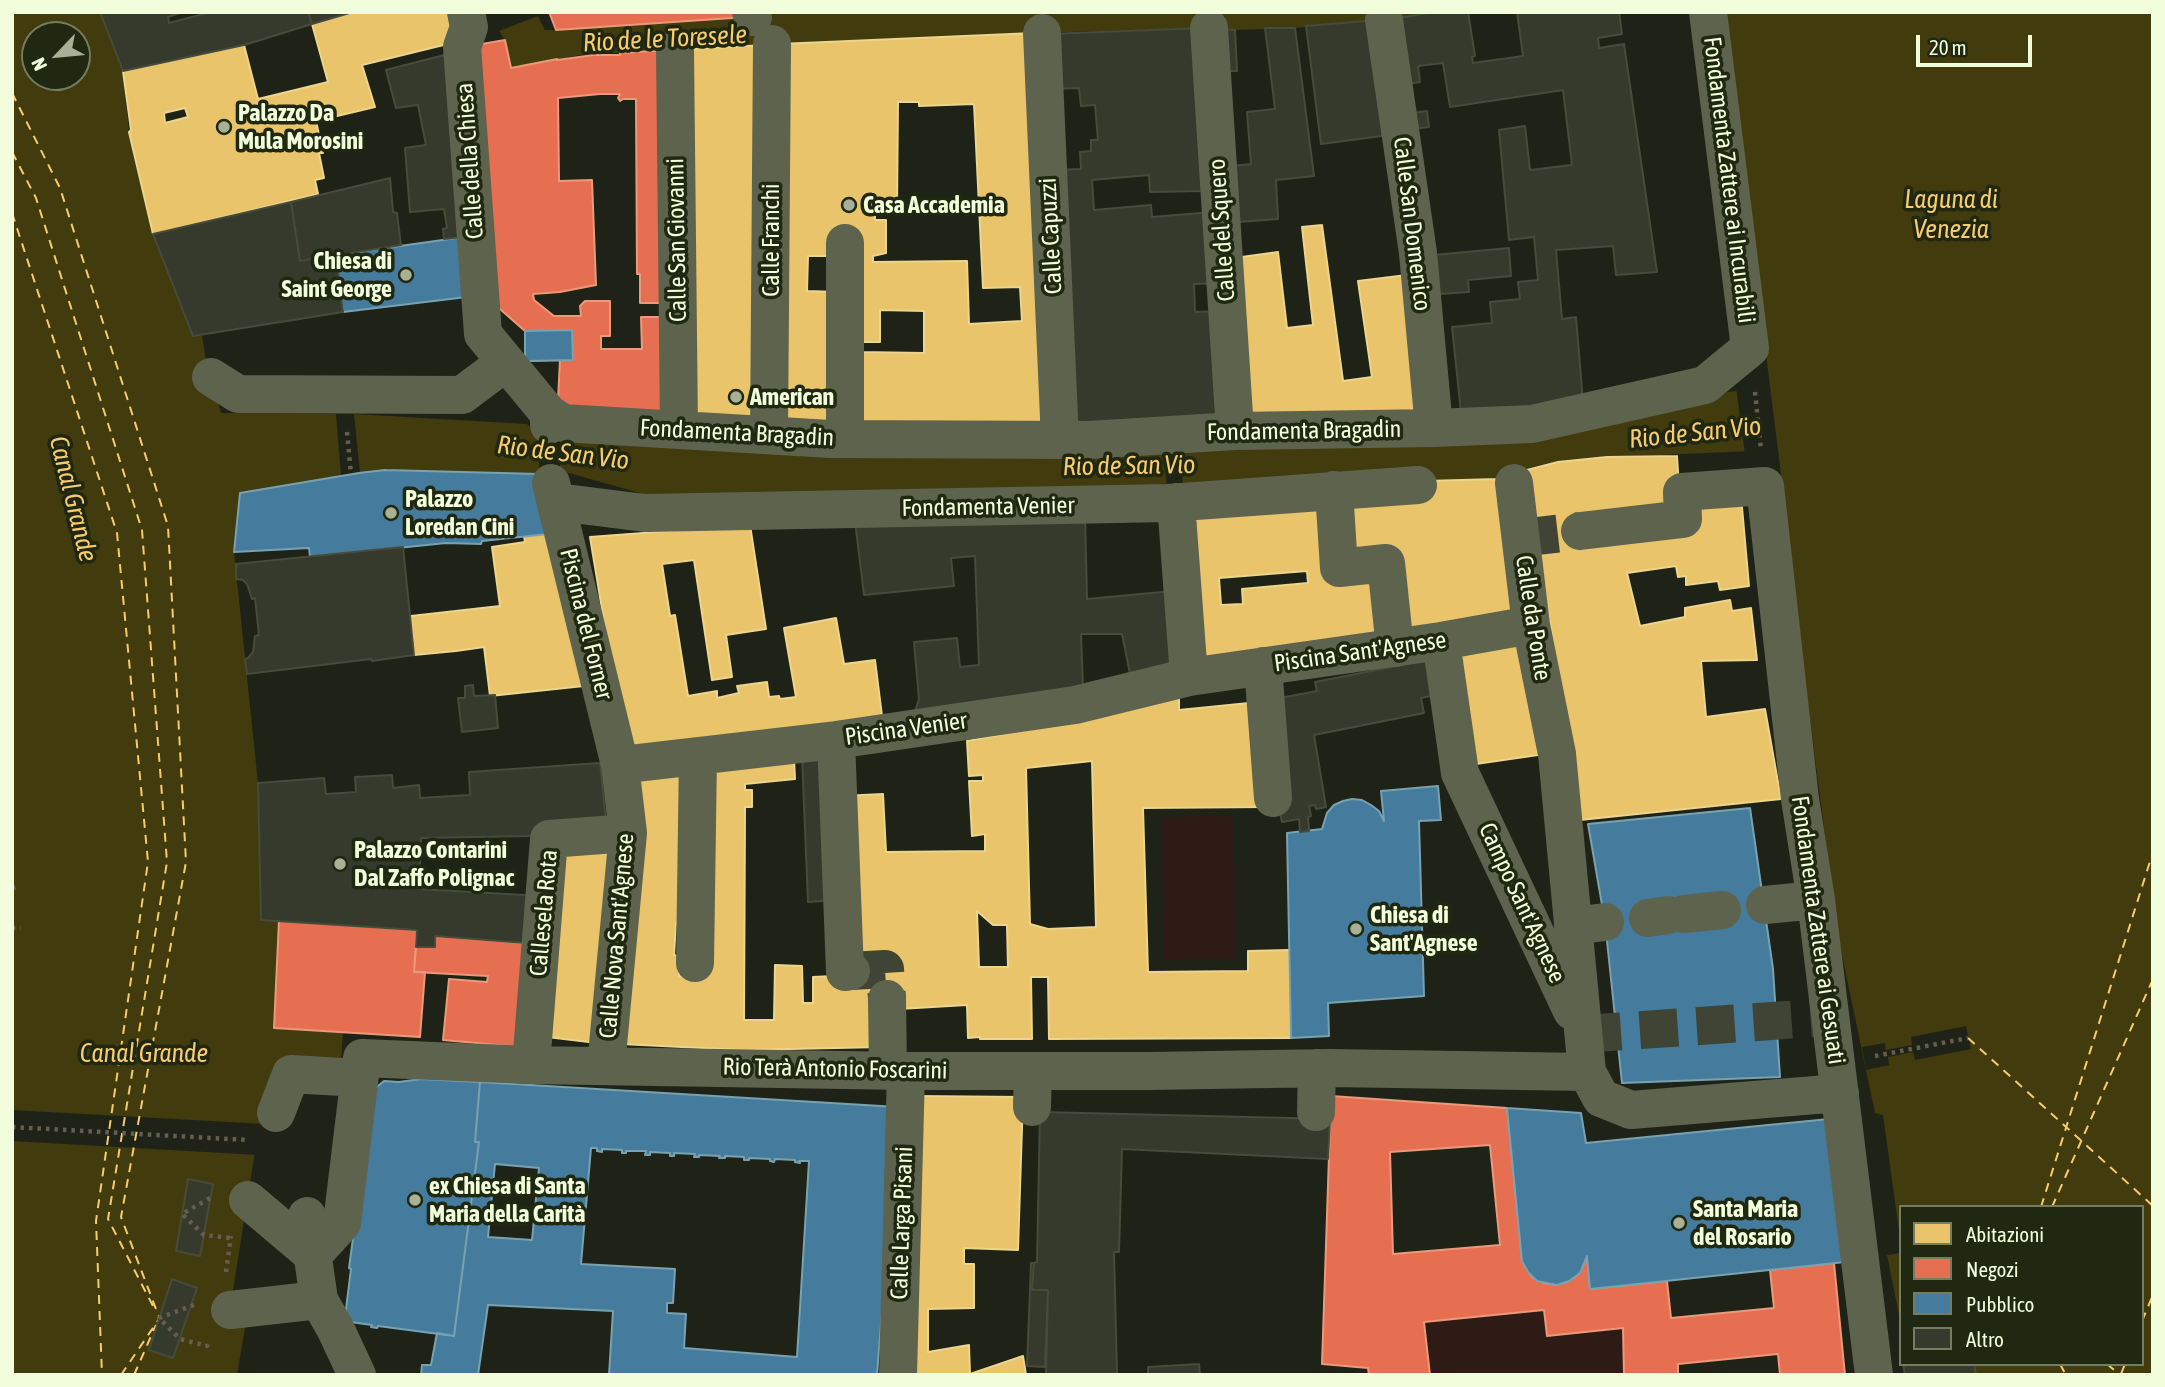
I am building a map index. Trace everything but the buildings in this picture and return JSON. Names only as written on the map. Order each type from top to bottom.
[{"type":"street","name":"Fondamenta Zattere ai Incurabili","points":[[1708,12],[1750,348]]},
{"type":"street","name":"Calle San Domenico","points":[[1384,20],[1418,253],[1434,428]]},
{"type":"street","name":"Calle della Chiesa","points":[[473,21],[462,47],[476,226],[470,308],[483,334],[506,362]]},
{"type":"street","name":"Calle Franchi","points":[[759,24],[769,435]]},
{"type":"street","name":"Calle del Squero","points":[[1209,29],[1235,431]]},
{"type":"street","name":"Calle Capuzzi","points":[[1042,33],[1060,440]]},
{"type":"street","name":"Calle San Giovanni","points":[[675,50],[679,430]]},
{"type":"street","points":[[845,243],[845,439]]},
{"type":"street","name":"Fondamenta Bragadin","points":[[506,362],[549,419],[563,423],[845,439],[1089,440],[1235,431],[1532,424],[1705,385],[1750,348]]},
{"type":"street","points":[[211,377],[238,394],[346,412],[462,395],[506,362]]},
{"type":"street","name":"Calle da Ponte","points":[[1514,482],[1531,625],[1557,754]]},
{"type":"street","name":"Fondamenta Venier","points":[[554,493],[645,513],[1176,502],[1418,485]]},
{"type":"street","name":"Fondamenta Zattere ai Gesuati","points":[[1580,531],[1683,519],[1682,492],[1765,485],[1800,799],[1816,900],[1821,1095],[1874,1375]]},
{"type":"street","points":[[1334,490],[1340,583],[1386,563],[1395,648]]},
{"type":"street","name":"Piscina del Forner","points":[[554,493],[621,765]]},
{"type":"street","points":[[1176,502],[1189,677]]},
{"type":"street","name":"Piscina Sant'Agnese","points":[[1189,677],[1395,648],[1531,625]]},
{"type":"street","name":"Campo Sant'Agnese","points":[[1441,641],[1460,773],[1583,1034],[1594,1085]]},
{"type":"street","points":[[1263,666],[1273,798]]},
{"type":"street","name":"Piscina Venier","points":[[621,765],[836,740],[1075,705],[1189,677]]},
{"type":"street","points":[[836,740],[845,972],[851,971]]},
{"type":"street","name":"Campo Sant'Agnese","points":[[1557,754],[1589,924],[1583,1034]]},
{"type":"street","points":[[695,963],[698,756]]},
{"type":"street","name":"Calle Nova Sant'Agnese","points":[[606,1066],[628,833],[621,765]]},
{"type":"street","name":"Callesela Rota","points":[[531,1065],[550,839],[628,833]]},
{"type":"street","points":[[1765,905],[1816,900]]},
{"type":"street","points":[[1667,916],[1722,910]]},
{"type":"street","name":"Calle Larga Pisani","points":[[887,999],[897,1070],[898,1375]]},
{"type":"street","name":"Rio Terà Antonio Foscarini","points":[[359,1078],[362,1058],[531,1065],[897,1070],[1032,1089],[1150,1071],[1323,1068]]},
{"type":"street","points":[[1316,1112],[1323,1068],[1594,1085],[1631,1110],[1821,1095]]},
{"type":"street","points":[[275,1113],[291,1074],[359,1078],[342,1223],[313,1255]]},
{"type":"street","points":[[230,1208],[313,1255]]},
{"type":"street","points":[[307,1216],[319,1300],[357,1375]]},
{"type":"street","points":[[222,1308],[319,1300]]},
{"type":"path","points":[[1755,398],[1761,445]]},
{"type":"path","points":[[346,412],[351,474]]},
{"type":"path","points":[[12,888],[19,887]]},
{"type":"path","points":[[12,928],[20,928]]},
{"type":"path","points":[[1864,1059],[1968,1038]]},
{"type":"path","points":[[12,1127],[244,1140]]},
{"type":"path","points":[[159,1318],[180,1339],[207,1346],[222,1308],[231,1238],[230,1208],[182,1214],[204,1235],[231,1238]]},
{"type":"shaded area","points":[[1233,816],[1236,958],[1164,959],[1161,817]]},
{"type":"shaded area","points":[[1544,1310],[1547,1336],[1623,1328],[1624,1375],[1430,1375],[1424,1322]]},
{"type":"water","points":[[12,12],[100,12],[123,71],[129,132],[153,234],[193,336],[202,336],[221,413],[354,414],[527,424],[537,432],[1574,419],[1769,385],[1722,12],[2153,12],[2153,1375],[1910,1375],[1908,1366],[2144,1366],[2144,1205],[1899,1205],[1899,1231],[1883,1115],[1875,1113],[1838,936],[1778,450],[1607,457],[1558,462],[1497,479],[689,507],[562,471],[539,474],[385,470],[240,493],[234,552],[258,783],[261,919],[279,920],[274,1027],[343,1032],[341,1062],[282,1060],[256,1145],[230,1309],[246,1322],[237,1375],[12,1375]]},
{"type":"water","name":"Rio de le Toresele","points":[[483,12],[537,12],[545,30],[804,12],[1435,12],[1387,20],[1295,28],[1034,33],[596,52],[511,68],[505,40]]},
{"type":"water","points":[[1899,1253],[1899,1315],[1887,1255]]},
{"type":"pier","points":[[486,12],[541,12],[547,26],[555,26],[556,30],[545,30],[538,16],[499,31],[505,40],[501,41],[481,15]]},
{"type":"pier","points":[[1765,346],[1782,483],[1779,484],[1775,454],[1745,455],[1736,387],[1766,382],[1761,347]]},
{"type":"pier","points":[[336,414],[354,414],[360,473],[341,476]]},
{"type":"pier","points":[[527,424],[560,429],[560,475],[540,477],[537,432]]},
{"type":"pier","points":[[1179,438],[1184,499],[1168,501],[1163,439]]},
{"type":"pier","points":[[1966,1026],[1971,1049],[1915,1060],[1913,1052],[1888,1057],[1889,1065],[1866,1070],[1862,1047],[1885,1043],[1886,1050],[1912,1045],[1911,1037]]},
{"type":"pier","points":[[12,1110],[266,1124],[258,1155],[12,1141]]},
{"type":"ferry route","points":[[12,93],[60,188],[168,526],[186,862],[121,1217],[159,1317]]},
{"type":"ferry route","points":[[12,152],[36,198],[142,530],[167,862],[108,1219],[154,1308]]},
{"type":"ferry route","points":[[12,213],[117,533],[148,862],[96,1221],[102,1375]]},
{"type":"ferry route","points":[[2042,1205],[2153,852]]},
{"type":"ferry route","points":[[2053,1205],[2153,979]]},
{"type":"ferry route","points":[[1968,1038],[2153,1206]]},
{"type":"ferry route","points":[[2144,1316],[2153,1295]]},
{"type":"ferry route","points":[[121,1375],[159,1319]]},
{"type":"ferry route","points":[[134,1375],[156,1325]]},
{"type":"ferry route","points":[[2061,1366],[2066,1375]]},
{"type":"ferry route","points":[[2109,1366],[2120,1375]]},
{"type":"ferry route","points":[[2121,1374],[2124,1366]]},
{"type":"tunnel","points":[[1520,538],[1580,531]]},
{"type":"tunnel","points":[[851,971],[885,969],[887,999]]},
{"type":"tunnel","points":[[1583,1034],[1830,1017]]},
{"type":"place","name":"Palazzo Da Mula Morosini","points":[[224,127]]},
{"type":"place","name":"Casa Accademia","points":[[849,205]]},
{"type":"place","name":"Chiesa di Saint George","points":[[406,275]]},
{"type":"place","name":"American","points":[[736,397]]},
{"type":"place","name":"Palazzo Loredan Cini","points":[[391,513]]},
{"type":"place","name":"Palazzo Contarini Dal Zaffo Polignac","points":[[340,864]]},
{"type":"place","name":"Chiesa di Sant'Agnese","points":[[1356,929]]},
{"type":"place","name":"ex Chiesa di Santa Maria della Carità","points":[[415,1200]]},
{"type":"place","name":"Santa Maria del Rosario","points":[[1679,1223]]},
{"type":"water label","name":"Laguna di Venezia","points":[[1951,215]]},
{"type":"water label","name":"Rio de San Vio","points":[[1695,433]]},
{"type":"water label","name":"Rio de San Vio","points":[[563,453]]},
{"type":"water label","name":"Rio de San Vio","points":[[1129,466]]},
{"type":"water label","name":"Canal Grande","points":[[73,499]]},
{"type":"water label","name":"Canal Grande","points":[[144,1054]]}]
